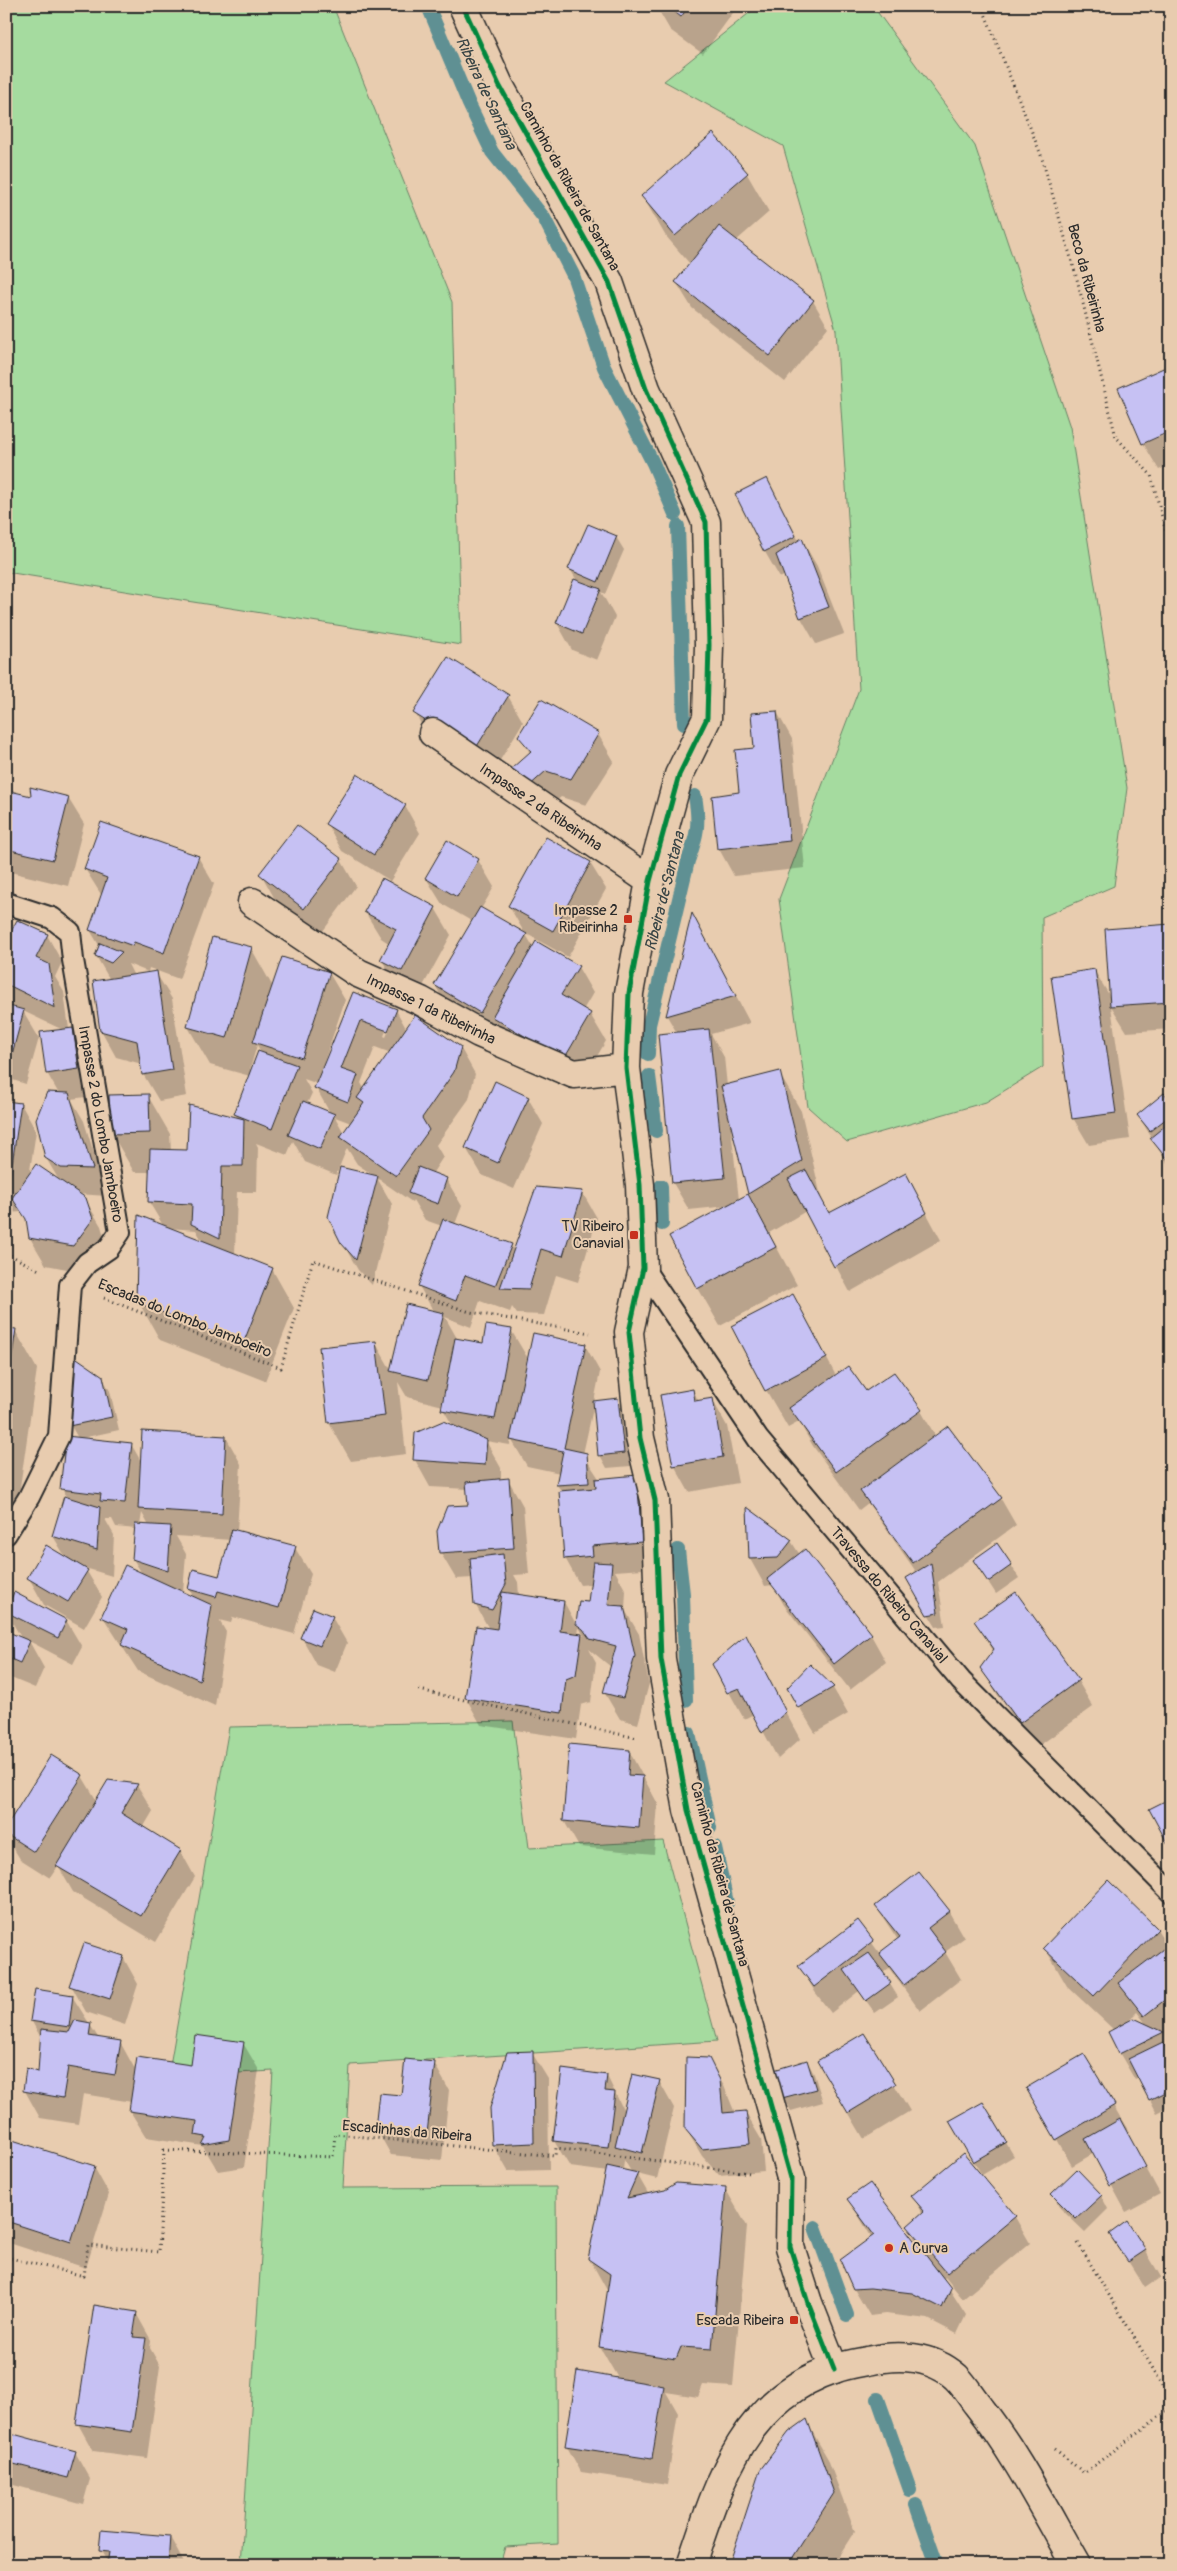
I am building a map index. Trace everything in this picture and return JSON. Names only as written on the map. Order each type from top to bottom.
[{"type":"street","name":"Caminho da Ribeira de Santana","points":[[463,6],[499,85],[609,282],[646,389],[706,522],[709,645],[707,718],[679,775],[650,881],[629,993],[626,1068],[640,1185],[643,1268],[629,1332],[640,1438],[654,1500],[661,1660],[688,1810],[791,2178],[790,2247],[808,2303],[834,2368]]},
{"type":"street","name":"Impasse 2 da Ribeirinha","points":[[433,733],[650,881]]},
{"type":"street","name":"Impasse 1 da Ribeirinha","points":[[252,902],[358,973],[421,1002],[479,1034],[574,1074],[626,1068]]},
{"type":"street","points":[[692,2565],[731,2458],[747,2433],[767,2409],[790,2390],[834,2368],[886,2357],[913,2357],[935,2363],[956,2377],[991,2421],[1076,2565]]},
{"type":"lane","name":"Impasse 2 do Lombo Jamboeiro","points":[[6,903],[52,918],[70,932],[73,960],[117,1209],[120,1232],[109,1248],[87,1263],[70,1285]]},
{"type":"lane","name":"Travessa do Ribeiro Canavial","points":[[643,1268],[758,1439],[961,1681],[1171,1892]]},
{"type":"lane","points":[[6,1534],[29,1497],[59,1436],[70,1285]]},
{"type":"path","points":[[419,1690],[676,1747]]},
{"type":"path","points":[[1078,2243],[1171,2399]]},
{"type":"path","points":[[1015,2460],[1046,2441],[1084,2473],[1171,2408]]},
{"type":"green space","points":[[6,6],[333,6],[452,302],[461,645],[6,572]]},
{"type":"green space","points":[[758,6],[873,6],[975,146],[1070,427],[1127,788],[1114,886],[1042,917],[1043,1067],[986,1102],[847,1142],[808,1107],[779,899],[859,689],[836,330],[783,146],[664,81]]},
{"type":"green space","points":[[513,1721],[529,1848],[663,1841],[717,2041],[350,2065],[343,2188],[556,2187],[558,2544],[505,2547],[500,2565],[241,2565],[273,2071],[168,2077],[229,1727]]},
{"type":"building","points":[[667,6],[689,6],[681,17]]},
{"type":"building","points":[[713,133],[748,173],[675,236],[641,196]]},
{"type":"building","points":[[719,226],[814,300],[770,356],[675,282]]},
{"type":"building","points":[[1168,366],[1171,371],[1171,431],[1142,444],[1118,388]]},
{"type":"building","points":[[767,478],[796,536],[764,552],[735,494]]},
{"type":"building","points":[[588,524],[617,536],[598,582],[568,569]]},
{"type":"building","points":[[802,538],[829,607],[800,618],[776,555]]},
{"type":"building","points":[[574,579],[601,589],[582,634],[556,623]]},
{"type":"building","points":[[448,657],[509,695],[474,751],[413,713]]},
{"type":"building","points":[[541,699],[599,733],[571,779],[546,771],[527,788],[511,769],[531,751],[518,736]]},
{"type":"building","points":[[777,711],[790,841],[717,849],[712,796],[739,792],[735,750],[754,748],[751,713]]},
{"type":"building","points":[[357,774],[406,805],[374,855],[325,824]]},
{"type":"building","points":[[30,787],[69,797],[53,860],[6,849],[6,790],[31,796]]},
{"type":"building","points":[[101,822],[199,856],[164,953],[134,942],[133,946],[89,930],[107,878],[84,869]]},
{"type":"building","points":[[297,825],[342,859],[304,909],[259,874]]},
{"type":"building","points":[[546,837],[591,862],[553,931],[508,906]]},
{"type":"building","points":[[447,840],[479,859],[457,897],[425,878]]},
{"type":"building","points":[[382,878],[436,907],[402,971],[380,960],[396,929],[364,912]]},
{"type":"building","points":[[480,907],[527,934],[480,1013],[434,985]]},
{"type":"building","points":[[692,913],[736,996],[666,1016]]},
{"type":"building","points":[[17,920],[48,934],[36,958],[49,964],[55,1008],[6,984],[6,941]]},
{"type":"building","points":[[1171,924],[1171,1002],[1110,1006],[1105,929]]},
{"type":"building","points":[[212,937],[252,947],[227,1038],[187,1027]]},
{"type":"building","points":[[536,941],[579,966],[561,995],[591,1013],[564,1059],[492,1017]]},
{"type":"building","points":[[100,943],[122,952],[111,963],[95,956]]},
{"type":"building","points":[[282,957],[330,972],[302,1058],[253,1042]]},
{"type":"building","points":[[1095,969],[1116,1113],[1072,1119],[1051,976]]},
{"type":"building","points":[[157,971],[172,1070],[142,1075],[137,1041],[100,1031],[93,981]]},
{"type":"building","points":[[353,992],[397,1009],[388,1031],[360,1021],[341,1069],[358,1075],[348,1102],[314,1088]]},
{"type":"building","points":[[6,1005],[24,1010],[11,1058],[6,1056]]},
{"type":"building","points":[[415,1015],[461,1047],[454,1072],[422,1118],[429,1130],[396,1176],[340,1137],[364,1103],[357,1098]]},
{"type":"building","points":[[73,1028],[79,1069],[46,1074],[40,1032]]},
{"type":"building","points":[[709,1029],[725,1178],[672,1183],[658,1034]]},
{"type":"building","points":[[258,1051],[297,1065],[272,1129],[234,1114]]},
{"type":"building","points":[[780,1071],[802,1161],[748,1194],[721,1086]]},
{"type":"building","points":[[495,1081],[529,1097],[498,1163],[465,1148]]},
{"type":"building","points":[[47,1092],[69,1093],[93,1169],[61,1168],[45,1158],[36,1119]]},
{"type":"building","points":[[1164,1093],[1171,1101],[1171,1115],[1150,1131],[1137,1115]]},
{"type":"building","points":[[149,1094],[150,1133],[110,1134],[109,1095]]},
{"type":"building","points":[[6,1101],[21,1103],[9,1185],[6,1185]]},
{"type":"building","points":[[303,1101],[335,1114],[320,1149],[288,1135]]},
{"type":"building","points":[[189,1105],[244,1119],[243,1166],[222,1166],[220,1238],[191,1224],[192,1204],[148,1202],[150,1149],[187,1150]]},
{"type":"building","points":[[1171,1121],[1171,1164],[1150,1138]]},
{"type":"building","points":[[36,1164],[86,1198],[93,1219],[73,1246],[29,1238],[26,1219],[12,1198]]},
{"type":"building","points":[[340,1167],[378,1176],[356,1260],[341,1243],[328,1217]]},
{"type":"building","points":[[418,1167],[447,1178],[438,1204],[408,1193]]},
{"type":"building","points":[[806,1170],[829,1213],[906,1173],[927,1213],[834,1267],[788,1179]]},
{"type":"building","points":[[536,1187],[583,1191],[563,1256],[541,1249],[529,1289],[500,1288]]},
{"type":"building","points":[[748,1194],[776,1247],[697,1289],[669,1236]]},
{"type":"building","points":[[138,1215],[273,1268],[243,1344],[136,1302]]},
{"type":"building","points":[[443,1219],[512,1244],[495,1286],[465,1275],[456,1301],[418,1286]]},
{"type":"building","points":[[793,1294],[827,1358],[765,1391],[731,1326]]},
{"type":"building","points":[[406,1304],[444,1313],[428,1380],[390,1371]]},
{"type":"building","points":[[486,1325],[512,1329],[495,1419],[441,1410],[455,1338],[483,1343]]},
{"type":"building","points":[[6,1328],[16,1329],[6,1397]]},
{"type":"building","points":[[533,1333],[586,1344],[564,1448],[587,1453],[589,1483],[556,1485],[563,1451],[510,1440]]},
{"type":"building","points":[[376,1341],[385,1416],[328,1423],[319,1347]]},
{"type":"building","points":[[74,1356],[103,1376],[112,1417],[69,1426]]},
{"type":"building","points":[[848,1366],[866,1391],[894,1372],[922,1410],[836,1472],[789,1408]]},
{"type":"building","points":[[693,1389],[695,1401],[713,1398],[723,1457],[673,1466],[660,1395]]},
{"type":"building","points":[[618,1398],[624,1453],[598,1456],[593,1401]]},
{"type":"building","points":[[443,1421],[487,1440],[485,1465],[413,1460],[415,1433]]},
{"type":"building","points":[[948,1426],[1002,1498],[913,1563],[860,1491]]},
{"type":"building","points":[[142,1431],[226,1436],[222,1514],[138,1509]]},
{"type":"building","points":[[66,1436],[132,1443],[125,1503],[100,1501],[101,1494],[60,1489]]},
{"type":"building","points":[[637,1475],[642,1542],[592,1546],[593,1556],[564,1559],[559,1491],[596,1488],[595,1479]]},
{"type":"building","points":[[509,1478],[514,1548],[439,1553],[437,1531],[447,1506],[468,1505],[466,1482]]},
{"type":"building","points":[[64,1496],[100,1507],[97,1550],[52,1536]]},
{"type":"building","points":[[747,1507],[792,1540],[778,1558],[749,1559]]},
{"type":"building","points":[[135,1524],[171,1526],[168,1571],[132,1559]]},
{"type":"building","points":[[232,1529],[296,1546],[279,1608],[218,1591],[216,1597],[188,1589],[193,1569],[219,1576]]},
{"type":"building","points":[[997,1543],[1012,1565],[988,1582],[973,1560]]},
{"type":"building","points":[[46,1545],[88,1570],[68,1602],[27,1578]]},
{"type":"building","points":[[805,1549],[872,1634],[834,1664],[767,1579]]},
{"type":"building","points":[[503,1554],[506,1584],[492,1610],[474,1605],[470,1558]]},
{"type":"building","points":[[593,1562],[612,1563],[608,1605],[624,1606],[635,1656],[623,1698],[603,1693],[616,1646],[590,1639],[583,1629],[576,1624],[579,1601],[588,1602]]},
{"type":"building","points":[[931,1563],[938,1613],[927,1615],[906,1578]]},
{"type":"building","points":[[125,1565],[212,1605],[200,1680],[121,1645],[128,1629],[101,1617]]},
{"type":"building","points":[[14,1592],[67,1620],[58,1638],[6,1612]]},
{"type":"building","points":[[502,1592],[564,1601],[560,1631],[582,1634],[576,1675],[566,1679],[562,1713],[465,1698],[476,1626],[497,1629]]},
{"type":"building","points":[[1016,1592],[1079,1680],[1020,1723],[980,1668],[994,1649],[974,1621]]},
{"type":"building","points":[[313,1608],[333,1616],[320,1646],[300,1638]]},
{"type":"building","points":[[6,1631],[30,1641],[20,1663],[6,1657]]},
{"type":"building","points":[[746,1635],[786,1712],[762,1733],[739,1688],[727,1693],[712,1664]]},
{"type":"building","points":[[810,1664],[834,1687],[798,1708],[787,1688]]},
{"type":"building","points":[[569,1744],[630,1750],[628,1775],[643,1776],[639,1828],[563,1821]]},
{"type":"building","points":[[51,1755],[83,1775],[34,1852],[6,1834],[6,1827]]},
{"type":"building","points":[[108,1780],[138,1784],[121,1813],[181,1850],[141,1916],[56,1866]]},
{"type":"building","points":[[1171,1798],[1171,1850],[1149,1809]]},
{"type":"building","points":[[919,1872],[950,1911],[928,1928],[946,1952],[904,1985],[879,1953],[900,1937],[875,1906]]},
{"type":"building","points":[[1108,1880],[1158,1929],[1094,1996],[1043,1948]]},
{"type":"building","points":[[858,1920],[874,1941],[814,1987],[798,1966]]},
{"type":"building","points":[[84,1943],[124,1956],[110,1999],[69,1986]]},
{"type":"building","points":[[1171,1943],[1171,1995],[1144,2016],[1118,1983]]},
{"type":"building","points":[[869,1953],[891,1983],[866,2001],[844,1970]]},
{"type":"building","points":[[35,1989],[73,1995],[69,2027],[30,2021]]},
{"type":"building","points":[[1134,2018],[1164,2032],[1119,2054],[1108,2032]]},
{"type":"building","points":[[75,2020],[91,2023],[89,2036],[121,2041],[115,2075],[68,2067],[63,2098],[23,2091],[26,2068],[38,2072],[41,2029],[69,2032]]},
{"type":"building","points":[[864,2033],[896,2084],[848,2113],[817,2061]]},
{"type":"building","points":[[195,2035],[244,2042],[229,2140],[202,2145],[206,2137],[195,2135],[197,2121],[129,2111],[137,2057],[191,2065]]},
{"type":"building","points":[[1163,2042],[1171,2058],[1171,2089],[1149,2100],[1128,2059]]},
{"type":"building","points":[[533,2051],[534,2143],[492,2145],[490,2108],[507,2052]]},
{"type":"building","points":[[1084,2054],[1115,2105],[1056,2140],[1026,2088]]},
{"type":"building","points":[[686,2057],[709,2058],[720,2080],[723,2113],[746,2111],[750,2144],[702,2149],[685,2129]]},
{"type":"building","points":[[405,2059],[435,2062],[427,2134],[375,2129],[379,2093],[401,2095]]},
{"type":"building","points":[[807,2060],[816,2089],[782,2098],[774,2070]]},
{"type":"building","points":[[562,2069],[607,2075],[605,2091],[615,2092],[608,2147],[553,2141]]},
{"type":"building","points":[[632,2074],[660,2080],[642,2153],[615,2146]]},
{"type":"building","points":[[983,2102],[1007,2142],[973,2162],[949,2121]]},
{"type":"building","points":[[1120,2119],[1146,2167],[1110,2186],[1085,2139]]},
{"type":"building","points":[[6,2138],[95,2166],[71,2242],[6,2221]]},
{"type":"building","points":[[963,2153],[1016,2216],[947,2273],[907,2226],[924,2211],[911,2196]]},
{"type":"building","points":[[607,2166],[638,2173],[627,2198],[665,2190],[676,2183],[726,2187],[712,2349],[681,2347],[676,2359],[599,2347],[610,2274],[588,2259]]},
{"type":"building","points":[[1077,2169],[1102,2195],[1076,2219],[1051,2194]]},
{"type":"building","name":"A Curva","points":[[870,2183],[951,2288],[942,2308],[912,2293],[870,2288],[853,2289],[840,2260],[874,2235],[847,2199]]},
{"type":"building","points":[[1127,2221],[1146,2250],[1128,2262],[1109,2234]]},
{"type":"building","points":[[94,2305],[137,2312],[133,2337],[146,2338],[132,2432],[76,2424]]},
{"type":"building","points":[[577,2371],[664,2386],[652,2459],[565,2446]]},
{"type":"building","points":[[807,2419],[834,2493],[788,2565],[729,2565],[760,2470],[789,2432]]},
{"type":"building","points":[[6,2432],[76,2451],[68,2478],[6,2462]]},
{"type":"building","points":[[101,2530],[170,2536],[168,2565],[107,2565],[109,2552],[99,2551]]},
{"type":"waterway","name":"Ribeira de Santana","points":[[428,6],[469,104],[492,152],[544,218],[573,275],[604,367],[653,463],[675,514]]},
{"type":"waterway","name":"Ribeira de Santana","points":[[678,526],[684,724]]},
{"type":"waterway","name":"Ribeira de Santana","points":[[648,1054],[649,1025],[688,861],[694,844],[697,822],[695,796]]},
{"type":"waterway","name":"Ribeira de Santana","points":[[649,1076],[656,1131]]},
{"type":"waterway","name":"Ribeira de Santana","points":[[661,1186],[662,1224]]},
{"type":"waterway","name":"Ribeira de Santana","points":[[678,1550],[683,1594],[686,1700]]},
{"type":"waterway","name":"Ribeira de Santana","points":[[689,1733],[710,1828]]},
{"type":"waterway","name":"Ribeira de Santana","points":[[715,1847],[727,1903]]},
{"type":"waterway","name":"Ribeira de Santana","points":[[815,2227],[847,2315]]},
{"type":"waterway","name":"Ribeira de Santana","points":[[878,2399],[910,2490]]},
{"type":"waterway","name":"Ribeira de Santana","points":[[916,2505],[937,2565]]},
{"type":"cycle path","points":[[463,6],[499,85],[609,282],[646,389],[706,522],[709,645],[707,718],[679,775],[650,881],[629,993],[626,1068],[640,1185],[643,1268],[629,1332],[640,1438],[655,1500],[661,1659],[688,1810],[791,2178],[790,2247],[808,2303],[834,2369]]},
{"type":"place","name":"Impasse 2 Ribeirinha","points":[[628,919]]},
{"type":"place","name":"TV Ribeiro Canavial","points":[[634,1235]]},
{"type":"place","name":"A Curva","points":[[889,2248]]},
{"type":"place","name":"Escada Ribeira","points":[[794,2320]]}]
